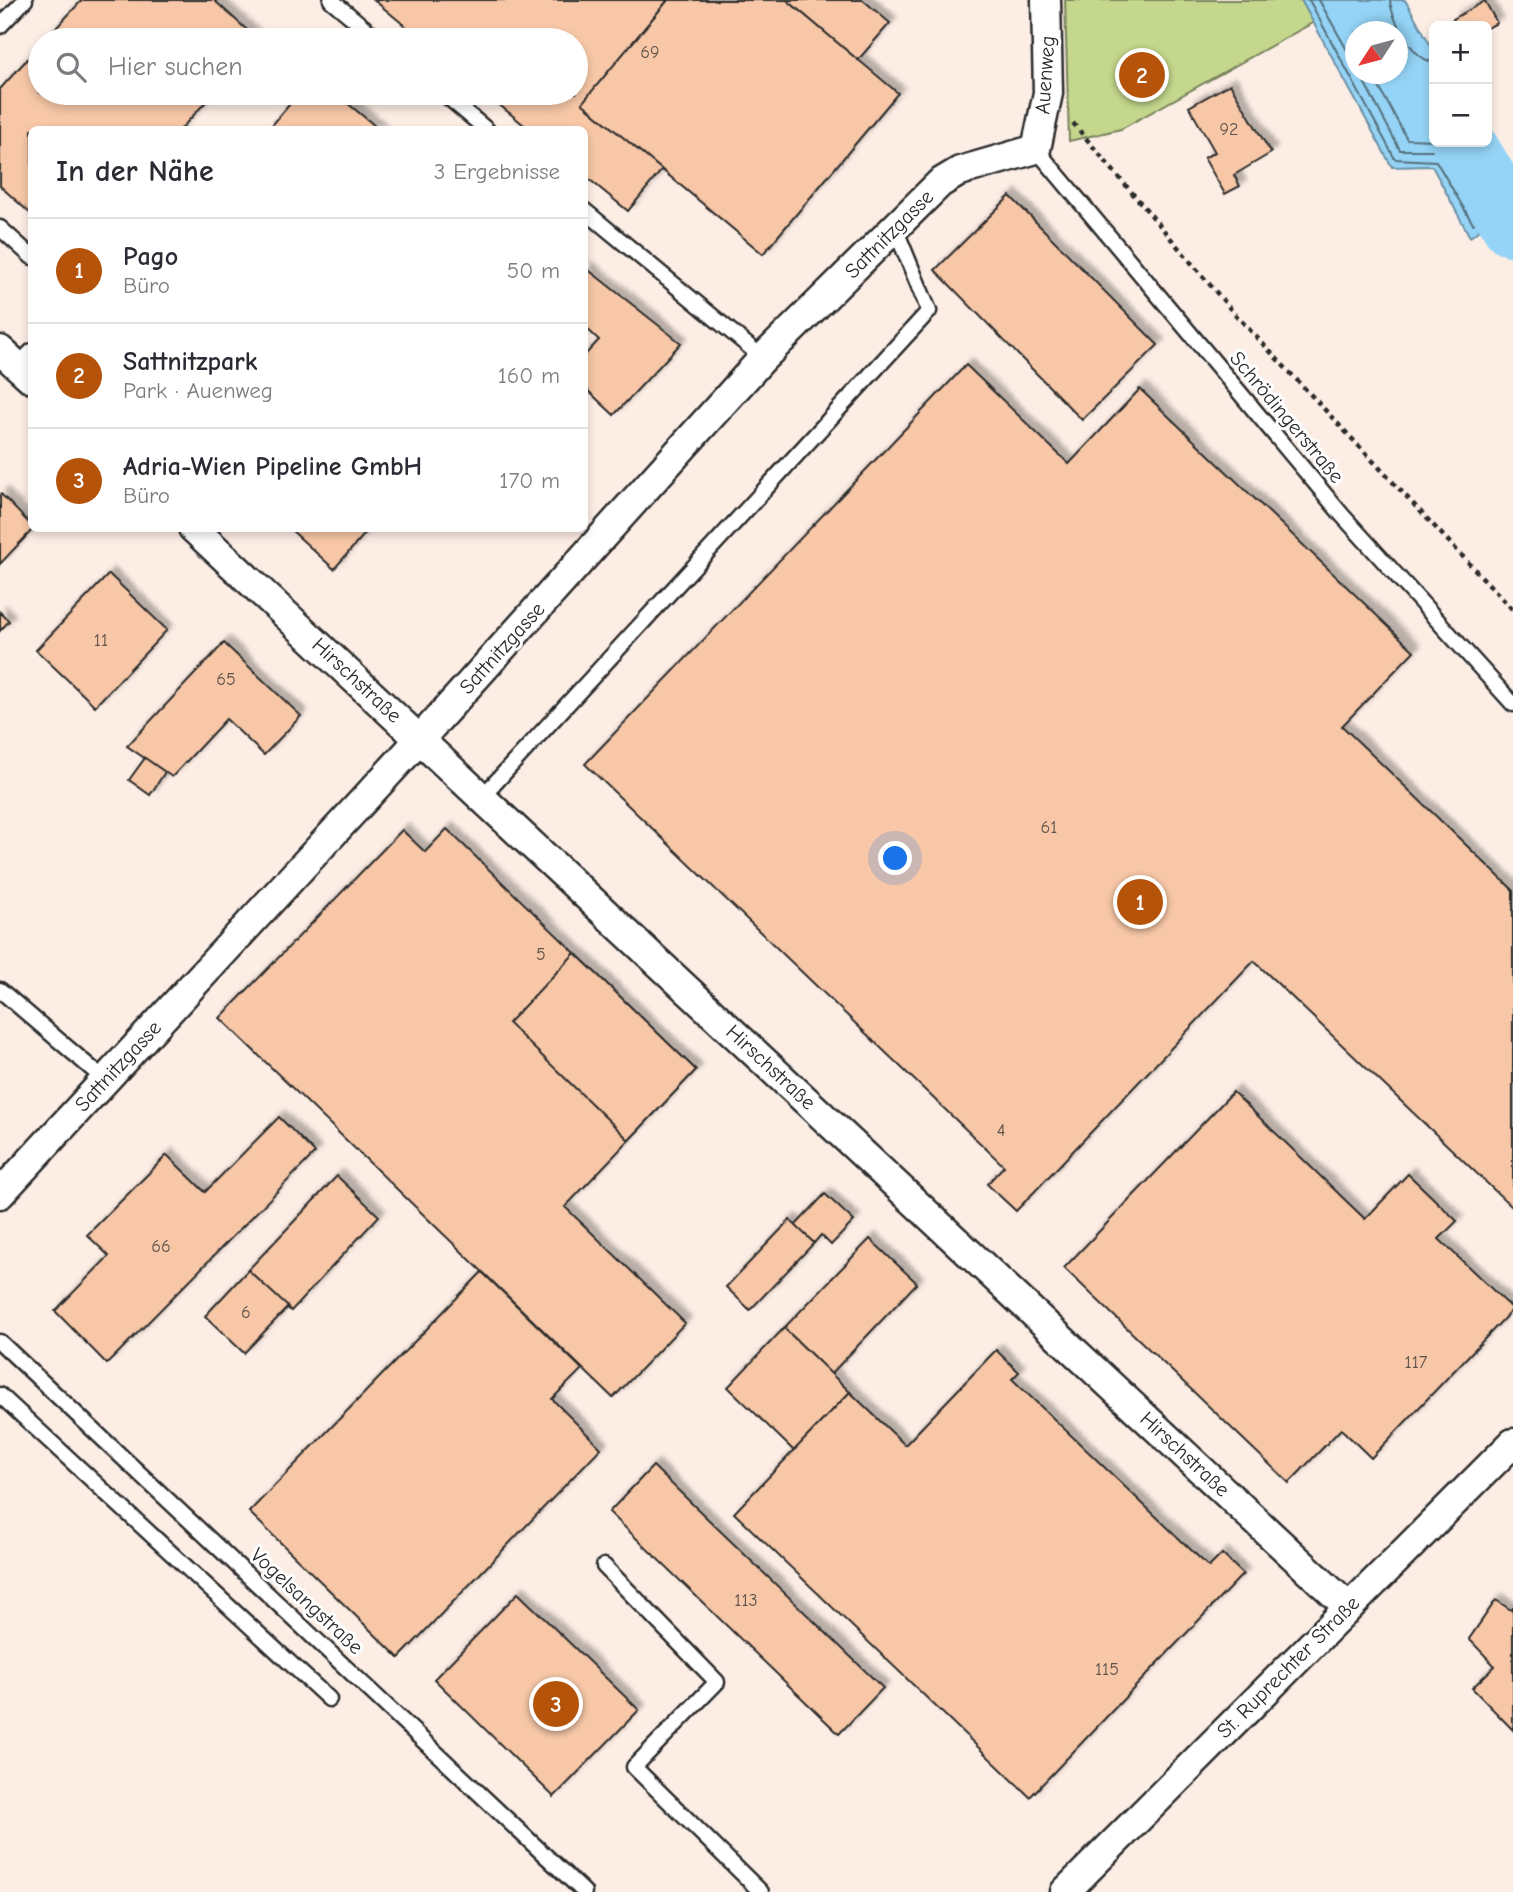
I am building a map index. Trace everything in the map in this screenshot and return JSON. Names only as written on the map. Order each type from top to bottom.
[{"type":"street","name":"Auenweg","points":[[1036,149],[1048,93],[1046,0]]},
{"type":"street","name":"Sattnitzgasse","points":[[0,1194],[420,738],[764,358],[940,183],[961,171],[1036,149]]},
{"type":"street","name":"Hirschstraße","points":[[197,532],[1348,1607]]},
{"type":"street","name":"St. Ruprechter Straße","points":[[1065,1892],[1513,1443]]},
{"type":"lane","points":[[0,26],[25,0]]},
{"type":"lane","points":[[331,0],[365,28]]},
{"type":"lane","points":[[457,105],[482,126]]},
{"type":"lane","name":"Schrödingerstraße","points":[[1036,149],[1342,515],[1513,705]]},
{"type":"lane","points":[[588,213],[764,358]]},
{"type":"lane","points":[[0,228],[28,253]]},
{"type":"lane","points":[[482,797],[929,311],[895,228]]},
{"type":"lane","points":[[0,990],[105,1080]]},
{"type":"lane","name":"Vogelsangstraße","points":[[0,1342],[584,1892]]},
{"type":"lane","points":[[0,1395],[329,1699]]},
{"type":"lane","points":[[604,1566],[717,1682],[634,1767],[761,1892]]},
{"type":"path","points":[[1048,93],[1233,312],[1513,610]]},
{"type":"green space","points":[[1065,0],[1301,0],[1314,22],[1121,129],[1069,141]]},
{"type":"water","points":[[1301,0],[1405,0],[1429,42],[1429,147],[1492,147],[1492,143],[1513,176],[1513,204],[1470,237],[1432,166],[1392,167],[1347,84],[1408,84],[1408,21],[1345,21],[1345,81]]},
{"type":"building","points":[[82,0],[214,0],[245,28],[56,28]]},
{"type":"building","points":[[374,0],[668,0],[588,97],[588,28],[408,28]]},
{"type":"building","points":[[668,0],[787,0],[898,93],[763,254],[584,105],[588,105],[588,96]]},
{"type":"building","points":[[787,0],[863,0],[890,23],[858,60]]},
{"type":"building","points":[[1485,1],[1497,23],[1492,26],[1492,21],[1453,19]]},
{"type":"building","points":[[28,58],[28,105],[203,105],[184,126],[28,126],[28,211],[0,186],[0,89]]},
{"type":"building","points":[[1230,84],[1271,153],[1234,175],[1240,186],[1225,194],[1204,158],[1215,152],[1189,107]]},
{"type":"building","points":[[588,101],[666,165],[628,211],[588,178],[588,126],[525,126],[500,105],[588,105]]},
{"type":"building","points":[[289,105],[350,105],[375,126],[271,126]]},
{"type":"building","points":[[1010,196],[1158,345],[1082,420],[935,270]]},
{"type":"building","points":[[588,270],[681,343],[614,415],[588,391],[588,352],[599,340],[588,330]]},
{"type":"building","points":[[966,365],[1069,464],[1140,389],[1414,651],[1342,726],[1513,890],[1513,1208],[1254,961],[1016,1211],[987,1184],[1004,1166],[585,764]]},
{"type":"building","points":[[1,494],[28,522],[28,532],[30,532],[0,564]]},
{"type":"building","points":[[293,532],[366,532],[334,569]]},
{"type":"building","points":[[109,574],[167,630],[95,706],[36,650]]},
{"type":"building","points":[[0,612],[9,621],[0,631]]},
{"type":"building","points":[[224,643],[301,716],[264,755],[226,719],[172,777],[127,746]]},
{"type":"building","points":[[145,758],[165,772],[150,795],[129,780]]},
{"type":"building","points":[[447,829],[696,1070],[565,1207],[685,1323],[613,1398],[220,1018],[402,830],[425,852]]},
{"type":"building","points":[[575,953],[696,1070],[629,1140],[508,1023]]},
{"type":"building","points":[[1233,1092],[1365,1219],[1408,1174],[1457,1221],[1439,1239],[1513,1309],[1371,1458],[1341,1429],[1289,1483],[1064,1268]]},
{"type":"building","points":[[279,1117],[315,1153],[107,1364],[55,1311],[109,1256],[87,1235],[167,1155],[205,1192]]},
{"type":"building","points":[[337,1176],[379,1216],[291,1311],[248,1270]]},
{"type":"building","points":[[825,1194],[854,1221],[831,1245],[821,1235],[814,1243],[795,1226]]},
{"type":"building","points":[[790,1220],[814,1243],[750,1310],[726,1287]]},
{"type":"building","points":[[870,1239],[917,1283],[831,1374],[784,1328]]},
{"type":"building","points":[[248,1270],[288,1307],[244,1353],[205,1316]]},
{"type":"building","points":[[482,1272],[582,1369],[552,1399],[601,1448],[399,1658],[249,1512]]},
{"type":"building","points":[[784,1328],[850,1392],[794,1451],[728,1387]]},
{"type":"building","points":[[996,1350],[1019,1372],[1012,1379],[1209,1567],[1222,1554],[1243,1574],[1030,1797],[734,1513],[850,1392],[905,1445]]},
{"type":"building","points":[[653,1466],[883,1688],[839,1734],[609,1512]]},
{"type":"building","points":[[518,1593],[639,1710],[554,1797],[434,1679]]},
{"type":"building","points":[[1496,1600],[1511,1610],[1513,1608],[1513,1730],[1472,1688],[1495,1666],[1469,1639]]},
{"type":"waterway","points":[[1466,147],[1513,225]]},
{"type":"place","name":"Sattnitzpark","points":[[1142,75]]},
{"type":"place","name":"Pago","points":[[1140,902]]},
{"type":"place","name":"Adria-Wien Pipeline GmbH","points":[[556,1704]]}]
